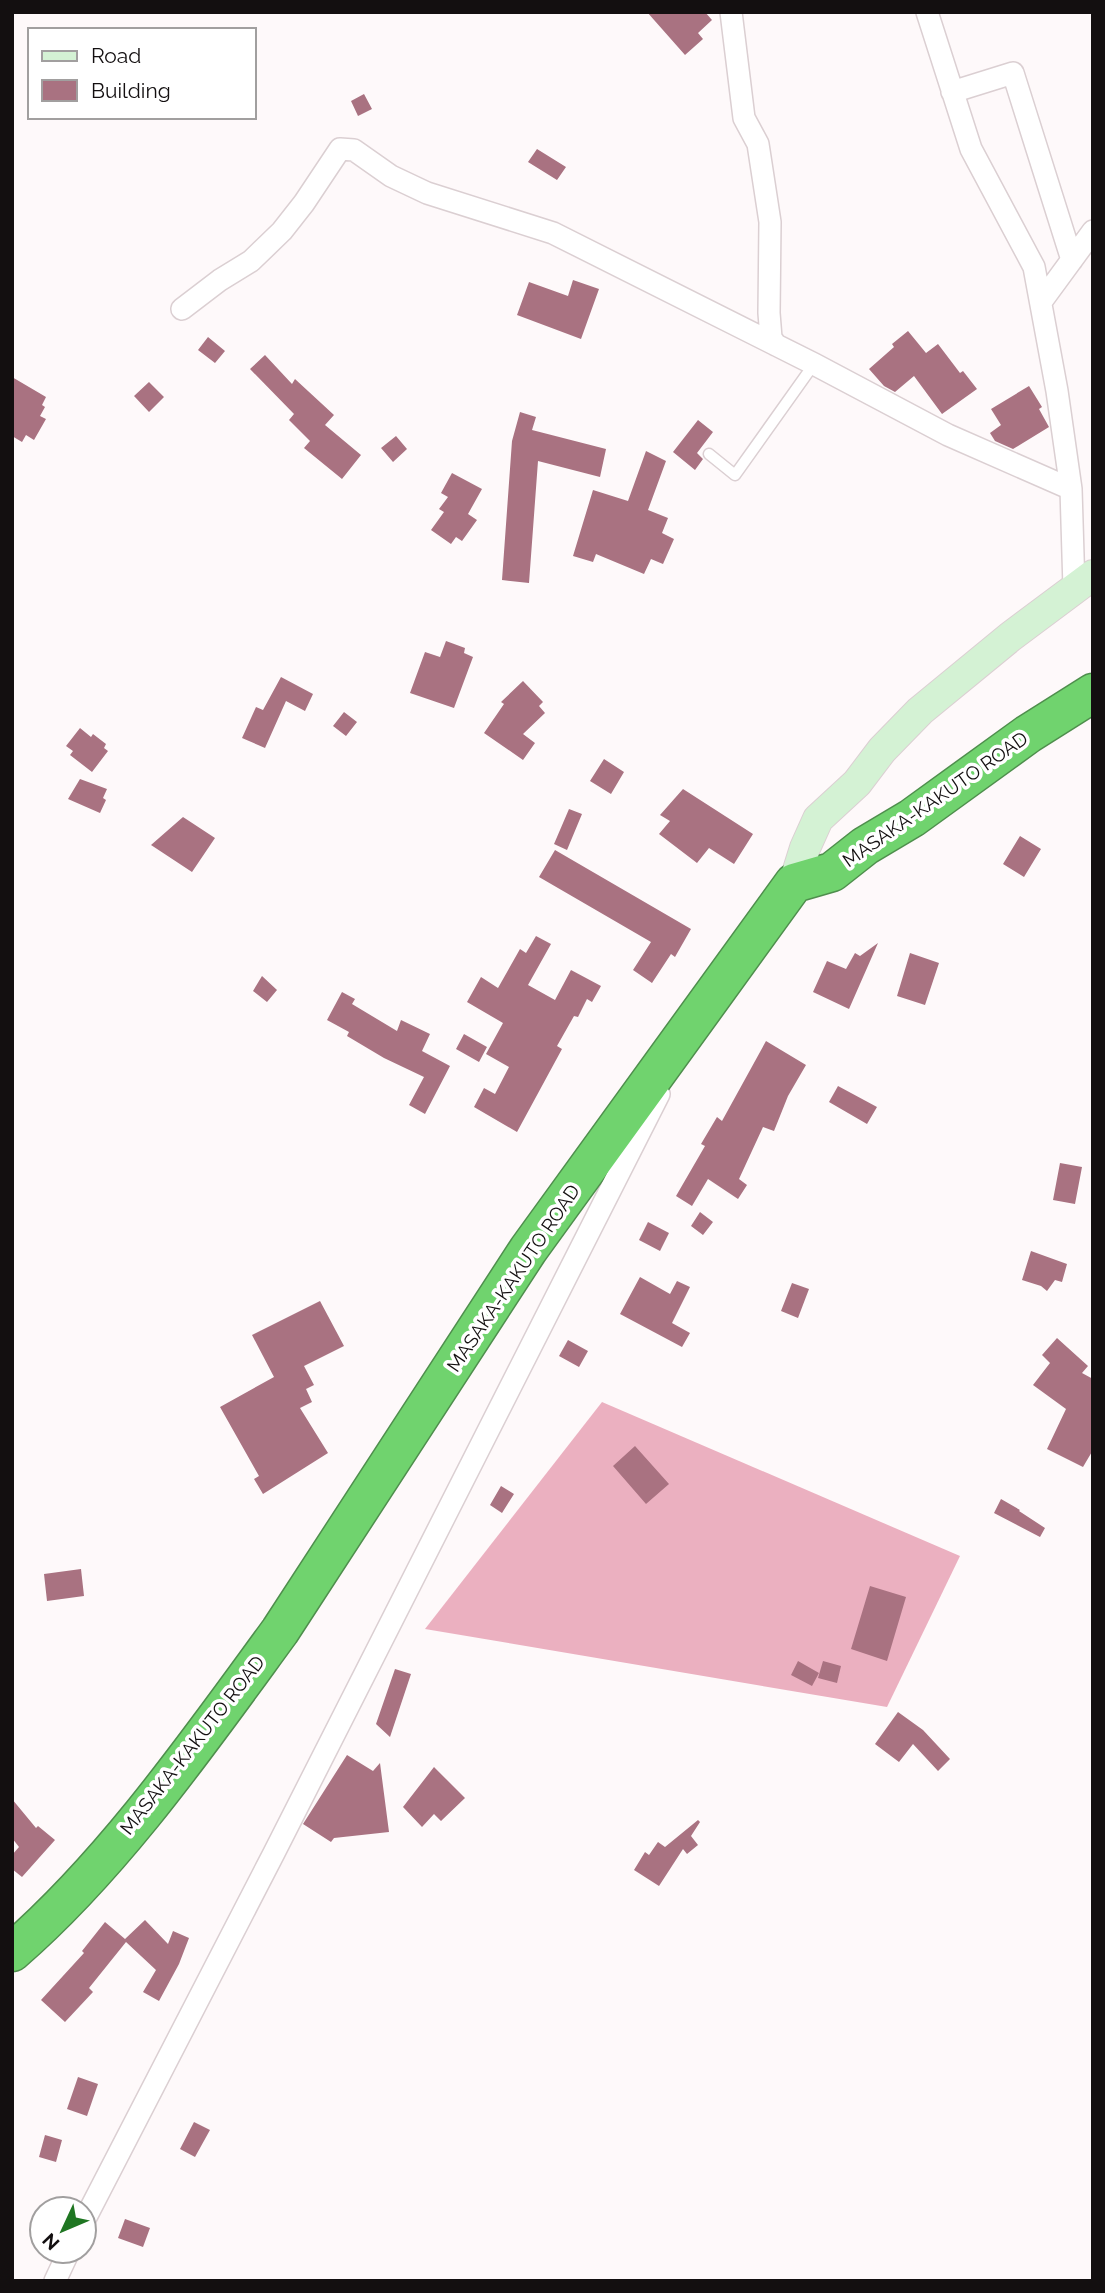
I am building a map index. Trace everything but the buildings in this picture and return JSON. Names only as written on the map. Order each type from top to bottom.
[{"type":"highway","name":"MASAKA-KAKUTO ROAD","points":[[12,1952],[71,1894],[130,1828],[280,1631],[528,1250],[794,883],[832,872],[865,846],[912,818],[1028,734],[1093,693]]},
{"type":"street","points":[[731,12],[744,118],[758,144],[770,222],[769,313],[771,338],[776,345]]},
{"type":"street","points":[[794,883],[818,818],[857,783],[882,750],[920,711],[1010,637],[1084,582],[1057,391],[1034,267],[971,149],[927,12]]},
{"type":"street","points":[[952,92],[1013,74],[1072,260]]},
{"type":"street","points":[[183,309],[220,280],[251,261],[282,231],[340,149],[347,148],[391,176],[427,193],[553,233],[814,364],[948,435],[1071,489]]},
{"type":"street","points":[[1041,302],[1093,231]]},
{"type":"street","points":[[97,2195],[696,1021]]},
{"type":"street","points":[[55,2281],[62,2265]]},
{"type":"lane","points":[[709,454],[736,475],[814,364]]},
{"type":"shaded area","points":[[602,1402],[960,1556],[887,1707],[425,1629]]}]
